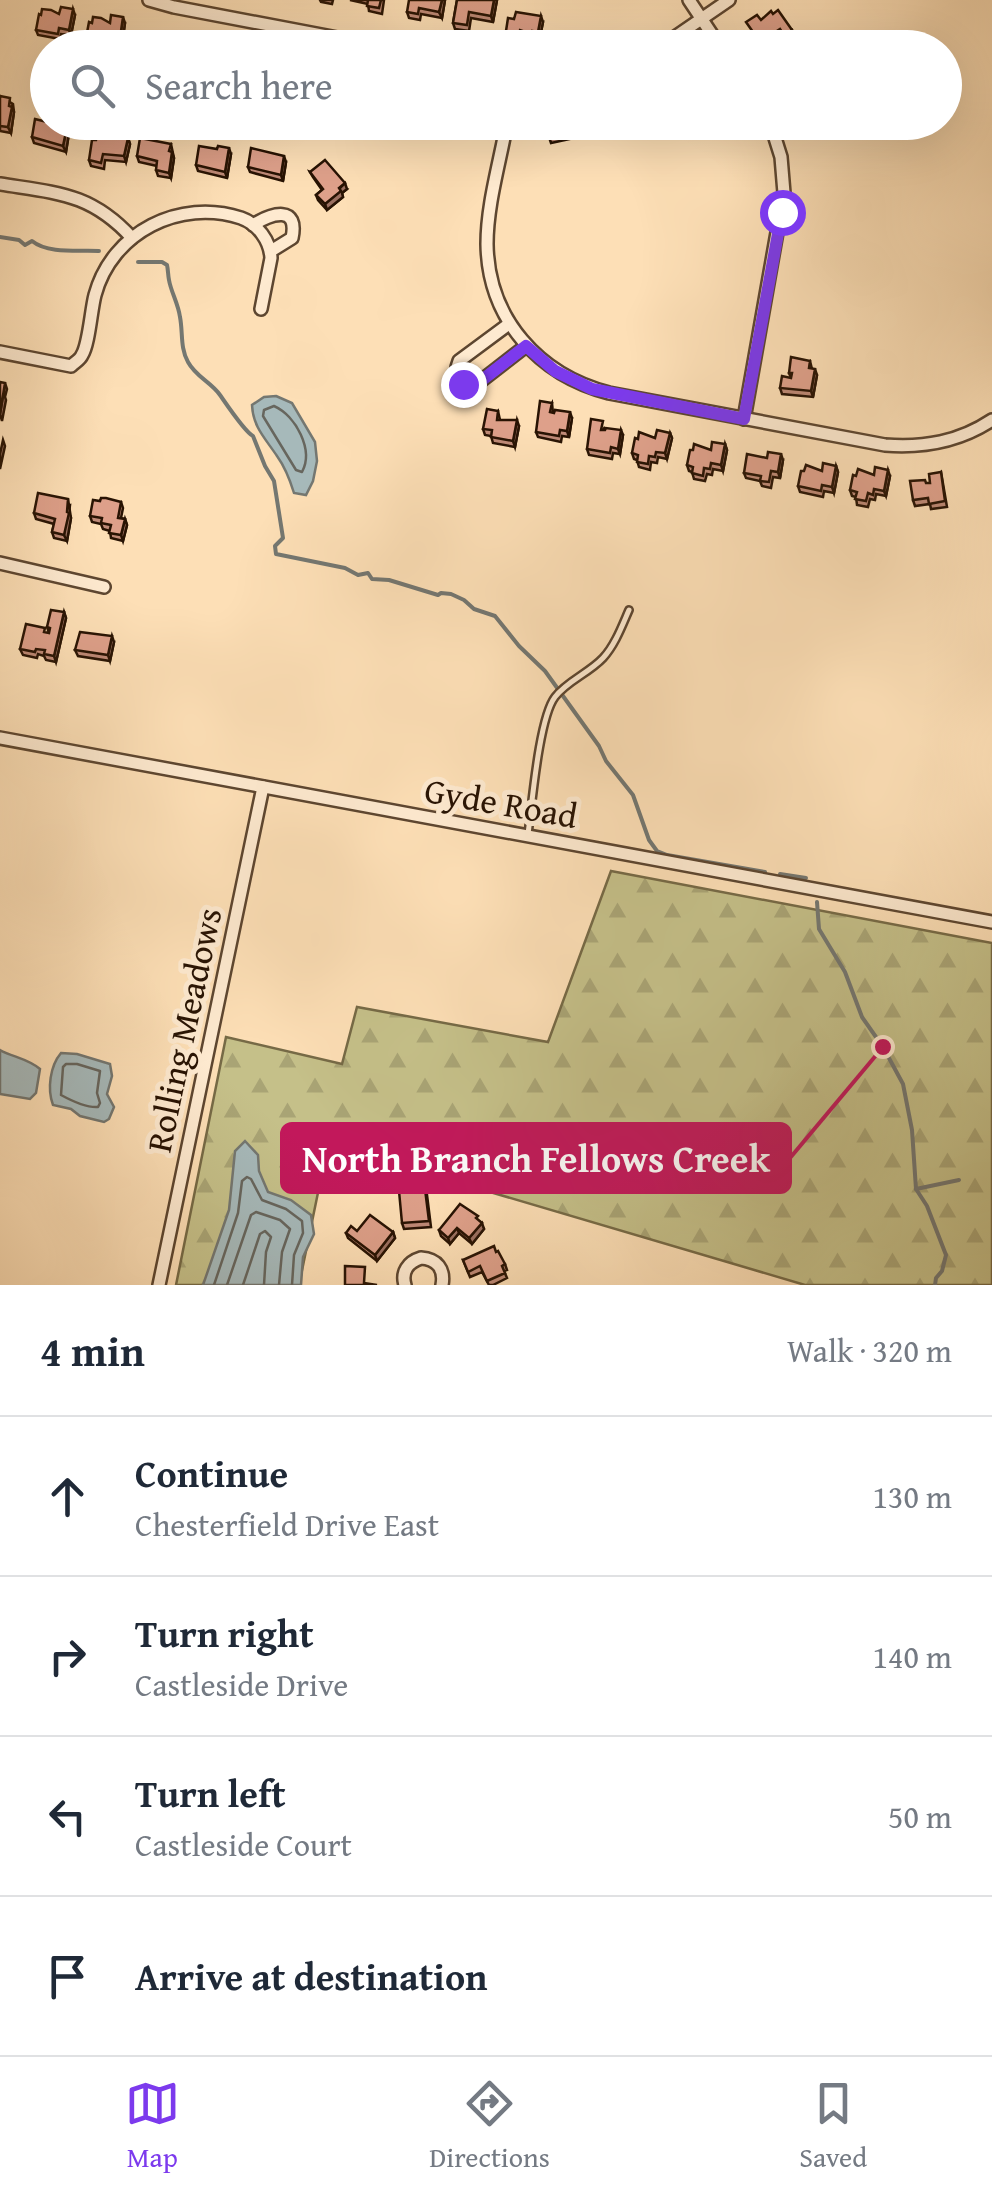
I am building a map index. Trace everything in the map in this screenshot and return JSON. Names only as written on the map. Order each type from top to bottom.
[{"type":"street","points":[[149,0],[295,30]]},
{"type":"street","points":[[689,0],[709,30]]},
{"type":"street","points":[[686,30],[729,0]]},
{"type":"street","points":[[504,140],[487,240],[493,287],[510,324],[526,346],[555,371],[592,389],[884,445],[925,446],[957,438],[992,420]]},
{"type":"street","points":[[744,419],[784,194],[776,140]]},
{"type":"street","points":[[0,184],[58,193],[92,204],[132,238]]},
{"type":"street","points":[[0,352],[71,366],[83,355],[104,269],[132,238],[174,215],[224,213],[247,220],[263,234],[271,258],[261,309]]},
{"type":"street","points":[[253,225],[269,215],[284,214],[290,218],[294,224],[292,238],[271,251]]},
{"type":"street","points":[[510,324],[460,360],[456,374],[459,380],[470,386],[477,384],[526,346]]},
{"type":"street","points":[[0,563],[104,588]]},
{"type":"street","name":"Gyde Road","points":[[0,738],[992,922]]},
{"type":"street","name":"Rolling Meadows","points":[[159,1285],[263,787]]},
{"type":"street","points":[[405,1285],[408,1266],[421,1258],[436,1262],[443,1275],[442,1285]]},
{"type":"lane","points":[[528,836],[540,750],[554,698],[602,659],[614,644],[629,610]]},
{"type":"green space","points":[[611,871],[992,943],[992,1285],[805,1285],[446,1179],[321,1178],[299,1285],[176,1285],[226,1037],[342,1064],[357,1007],[548,1042]]},
{"type":"water","points":[[276,396],[292,403],[315,442],[317,461],[306,495],[294,493],[255,420],[252,405],[264,397]]},
{"type":"water","points":[[0,1050],[40,1069],[36,1093],[30,1099],[0,1094]]},
{"type":"water","points":[[61,1053],[110,1064],[112,1076],[107,1094],[114,1107],[109,1119],[104,1122],[80,1116],[71,1109],[53,1105],[51,1078]]},
{"type":"water","points":[[245,1141],[258,1155],[259,1171],[268,1192],[291,1200],[311,1215],[314,1234],[303,1257],[301,1285],[203,1285],[229,1210],[235,1151]]},
{"type":"building","points":[[368,0],[381,0],[379,8],[367,6]]},
{"type":"building","points":[[409,0],[442,0],[439,12],[419,8],[418,14],[407,12]]},
{"type":"building","points":[[457,0],[494,0],[491,16],[469,12],[467,25],[453,23]]},
{"type":"building","points":[[61,7],[73,9],[69,30],[36,30],[42,9],[59,14]]},
{"type":"building","points":[[778,10],[792,30],[752,30],[746,22],[757,15],[761,20],[771,11],[773,14]]},
{"type":"building","points":[[516,12],[541,16],[538,30],[506,30],[508,18],[514,19]]},
{"type":"building","points":[[111,15],[123,17],[121,30],[88,30],[93,17],[110,23]]},
{"type":"building","points":[[0,96],[10,98],[8,127],[0,126]]},
{"type":"building","points":[[42,140],[64,140],[63,146]]},
{"type":"building","points":[[92,140],[128,140],[124,156],[103,154],[101,163],[89,160]]},
{"type":"building","points":[[140,140],[171,144],[169,173],[156,170],[157,161],[137,156]]},
{"type":"building","points":[[199,146],[229,148],[225,172],[196,165]]},
{"type":"building","points":[[251,148],[284,156],[281,175],[248,167]]},
{"type":"building","points":[[325,160],[345,183],[325,204],[316,195],[323,189],[310,172]]},
{"type":"building","points":[[791,357],[810,361],[809,368],[815,369],[811,391],[780,388],[782,376],[791,378]]},
{"type":"building","points":[[0,382],[5,383],[0,414]]},
{"type":"building","points":[[540,401],[552,403],[550,412],[570,412],[567,431],[560,430],[559,436],[536,432]]},
{"type":"building","points":[[487,409],[498,411],[497,420],[517,420],[513,441],[491,437],[492,430],[483,429]]},
{"type":"building","points":[[591,419],[603,421],[601,430],[621,430],[618,449],[611,447],[610,453],[587,449]]},
{"type":"building","points":[[657,430],[670,433],[665,453],[649,456],[648,464],[637,462],[638,455],[632,453],[635,438],[638,439],[639,432],[655,438]]},
{"type":"building","points":[[712,442],[725,444],[721,465],[711,463],[710,469],[704,468],[703,476],[692,473],[693,467],[687,465],[690,450],[694,444],[711,450]]},
{"type":"building","points":[[768,452],[781,454],[778,472],[771,471],[769,482],[744,473],[747,454],[767,458]]},
{"type":"building","points":[[823,463],[836,466],[832,487],[822,485],[821,491],[798,486],[806,465],[822,471]]},
{"type":"building","points":[[875,467],[888,470],[884,491],[874,489],[866,501],[855,499],[857,492],[850,490],[853,475],[858,469],[874,475]]},
{"type":"building","points":[[941,472],[945,501],[929,504],[928,498],[913,500],[910,481],[930,483],[929,474]]},
{"type":"building","points":[[38,493],[68,499],[64,535],[52,532],[55,519],[34,513]]},
{"type":"building","points":[[93,500],[121,502],[118,518],[125,519],[121,535],[109,533],[111,525],[101,523],[102,518],[90,516]]},
{"type":"building","points":[[51,610],[64,612],[54,656],[44,654],[45,650],[20,649],[26,624],[45,628],[44,632],[49,633]]},
{"type":"building","points":[[80,632],[112,636],[108,655],[75,650]]},
{"type":"building","points":[[425,1189],[429,1221],[402,1223],[399,1191]]},
{"type":"building","points":[[460,1204],[482,1223],[469,1238],[457,1228],[448,1238],[439,1230]]},
{"type":"building","points":[[370,1215],[393,1232],[375,1255],[346,1233],[351,1226],[357,1231]]},
{"type":"building","points":[[494,1246],[505,1264],[505,1273],[487,1281],[480,1266],[468,1272],[463,1260]]},
{"type":"building","points":[[345,1266],[365,1267],[364,1283],[377,1285],[345,1285]]},
{"type":"waterway","points":[[0,237],[25,245],[32,241],[55,250],[99,251]]},
{"type":"waterway","points":[[138,262],[167,265],[185,357],[253,436],[274,481],[283,538],[275,546],[276,554],[345,568],[358,575],[368,573],[372,579],[389,580],[438,595],[451,594],[474,609],[495,616],[545,671],[633,795],[649,840],[657,851],[765,872]]},
{"type":"waterway","points":[[780,874],[806,878]]},
{"type":"waterway","points":[[817,902],[819,929],[845,972],[862,1017],[903,1084],[912,1130],[916,1189],[946,1255],[935,1285]]},
{"type":"waterway","points":[[916,1189],[959,1180]]},
{"type":"place","name":"North Branch Fellows Creek","points":[[883,1047]]},
{"type":"route","points":[[463,384],[477,384],[526,346],[555,371],[592,389],[744,419],[782,212]]}]
